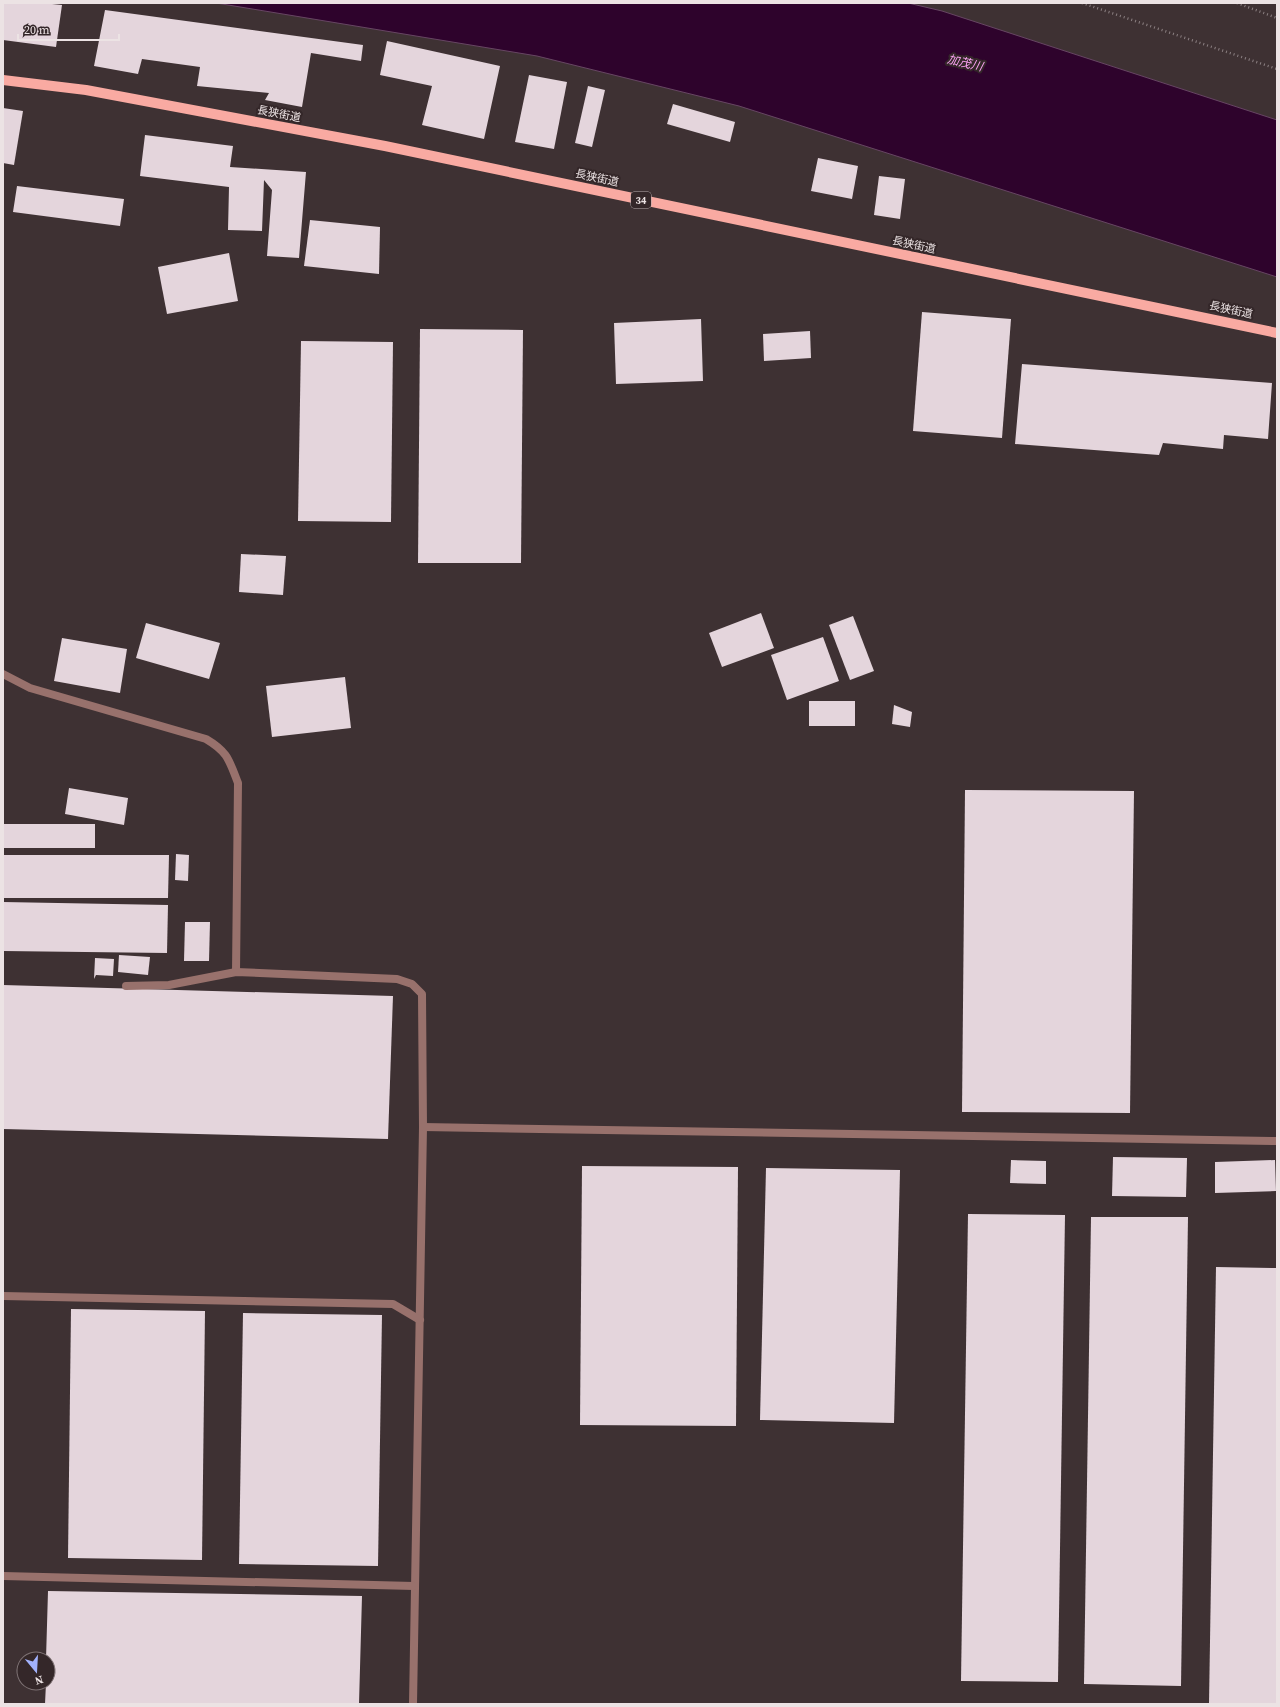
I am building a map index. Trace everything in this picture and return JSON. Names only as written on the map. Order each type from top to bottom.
[{"type":"main road","name":"長狭街道","points":[[3,80],[86,90],[385,146],[1277,333]]},
{"type":"street","points":[[3,674],[30,688],[206,739],[221,748],[230,763],[238,783],[236,972]]},
{"type":"street","points":[[126,986],[169,986],[236,972],[397,979],[412,984],[422,994],[423,1127],[413,1704]]},
{"type":"street","points":[[423,1127],[1277,1141]]},
{"type":"street","points":[[3,1296],[393,1304],[420,1320]]},
{"type":"street","points":[[3,1576],[414,1586]]},
{"type":"path","points":[[1082,3],[1277,69]]},
{"type":"path","points":[[1237,3],[1277,18]]},
{"type":"water","name":"加茂川","points":[[216,3],[908,3],[942,11],[1277,120],[1277,277],[739,106],[537,56]]},
{"type":"building","points":[[3,3],[42,3],[62,5],[56,47],[3,40]]},
{"type":"building","points":[[105,10],[363,45],[361,61],[311,53],[302,107],[265,100],[269,93],[197,86],[200,67],[142,59],[138,74],[94,66]]},
{"type":"building","points":[[387,41],[500,66],[484,139],[422,125],[432,86],[380,75]]},
{"type":"building","points":[[529,75],[567,82],[554,149],[515,142]]},
{"type":"building","points":[[588,86],[605,90],[592,147],[575,143]]},
{"type":"building","points":[[673,104],[735,122],[730,142],[667,124]]},
{"type":"building","points":[[3,108],[23,111],[14,165],[3,163]]},
{"type":"building","points":[[145,135],[233,146],[230,167],[306,172],[299,258],[267,256],[272,190],[264,180],[262,231],[228,230],[229,187],[140,176]]},
{"type":"building","points":[[818,158],[858,166],[852,199],[811,191]]},
{"type":"building","points":[[879,176],[905,179],[900,219],[874,215]]},
{"type":"building","points":[[17,186],[124,199],[120,226],[13,212]]},
{"type":"building","points":[[310,220],[380,227],[379,274],[304,266]]},
{"type":"building","points":[[229,253],[238,301],[167,314],[158,267]]},
{"type":"building","points":[[922,312],[1011,319],[1002,438],[913,431]]},
{"type":"building","points":[[701,319],[703,381],[616,384],[614,323]]},
{"type":"building","points":[[420,329],[523,330],[521,563],[418,563]]},
{"type":"building","points":[[810,331],[811,358],[764,361],[763,334]]},
{"type":"building","points":[[301,341],[393,342],[391,522],[298,521]]},
{"type":"building","points":[[1022,364],[1272,383],[1268,439],[1224,435],[1223,449],[1163,443],[1159,455],[1015,444]]},
{"type":"building","points":[[241,554],[286,556],[283,595],[239,592]]},
{"type":"building","points":[[761,613],[774,648],[722,667],[709,633]]},
{"type":"building","points":[[853,616],[874,671],[850,680],[829,625]]},
{"type":"building","points":[[146,623],[220,643],[209,679],[136,658]]},
{"type":"building","points":[[823,637],[839,681],[787,700],[771,655]]},
{"type":"building","points":[[62,638],[127,649],[120,693],[54,681]]},
{"type":"building","points":[[345,677],[351,728],[272,737],[266,686]]},
{"type":"building","points":[[809,701],[855,701],[855,726],[809,726]]},
{"type":"building","points":[[894,705],[912,712],[910,727],[892,724]]},
{"type":"building","points":[[69,788],[128,798],[124,825],[65,814]]},
{"type":"building","points":[[965,790],[1134,791],[1130,1113],[962,1112]]},
{"type":"building","points":[[3,824],[95,824],[95,848],[3,848]]},
{"type":"building","points":[[176,854],[189,855],[188,881],[175,880]]},
{"type":"building","points":[[3,855],[169,855],[168,898],[3,898]]},
{"type":"building","points":[[3,902],[168,905],[167,953],[3,951]]},
{"type":"building","points":[[185,922],[210,922],[209,961],[184,961]]},
{"type":"building","points":[[119,955],[150,957],[148,975],[118,972]]},
{"type":"building","points":[[95,958],[114,959],[113,976],[96,975],[94,979]]},
{"type":"building","points":[[3,985],[393,996],[388,1139],[3,1129]]},
{"type":"building","points":[[1113,1157],[1187,1158],[1186,1197],[1112,1196]]},
{"type":"building","points":[[1011,1160],[1046,1161],[1046,1184],[1010,1183]]},
{"type":"building","points":[[1275,1160],[1276,1191],[1215,1193],[1215,1162]]},
{"type":"building","points":[[582,1166],[738,1167],[736,1426],[580,1425]]},
{"type":"building","points":[[766,1168],[900,1170],[894,1423],[760,1420]]},
{"type":"building","points":[[968,1214],[1065,1215],[1058,1682],[961,1681]]},
{"type":"building","points":[[1091,1217],[1188,1217],[1181,1686],[1084,1684]]},
{"type":"building","points":[[1216,1267],[1277,1268],[1277,1704],[1209,1704]]},
{"type":"building","points":[[71,1309],[205,1311],[202,1560],[68,1558]]},
{"type":"building","points":[[243,1313],[382,1315],[378,1566],[239,1564]]},
{"type":"building","points":[[48,1591],[362,1596],[359,1704],[45,1704],[46,1691],[56,1691],[56,1651],[46,1651]]}]
